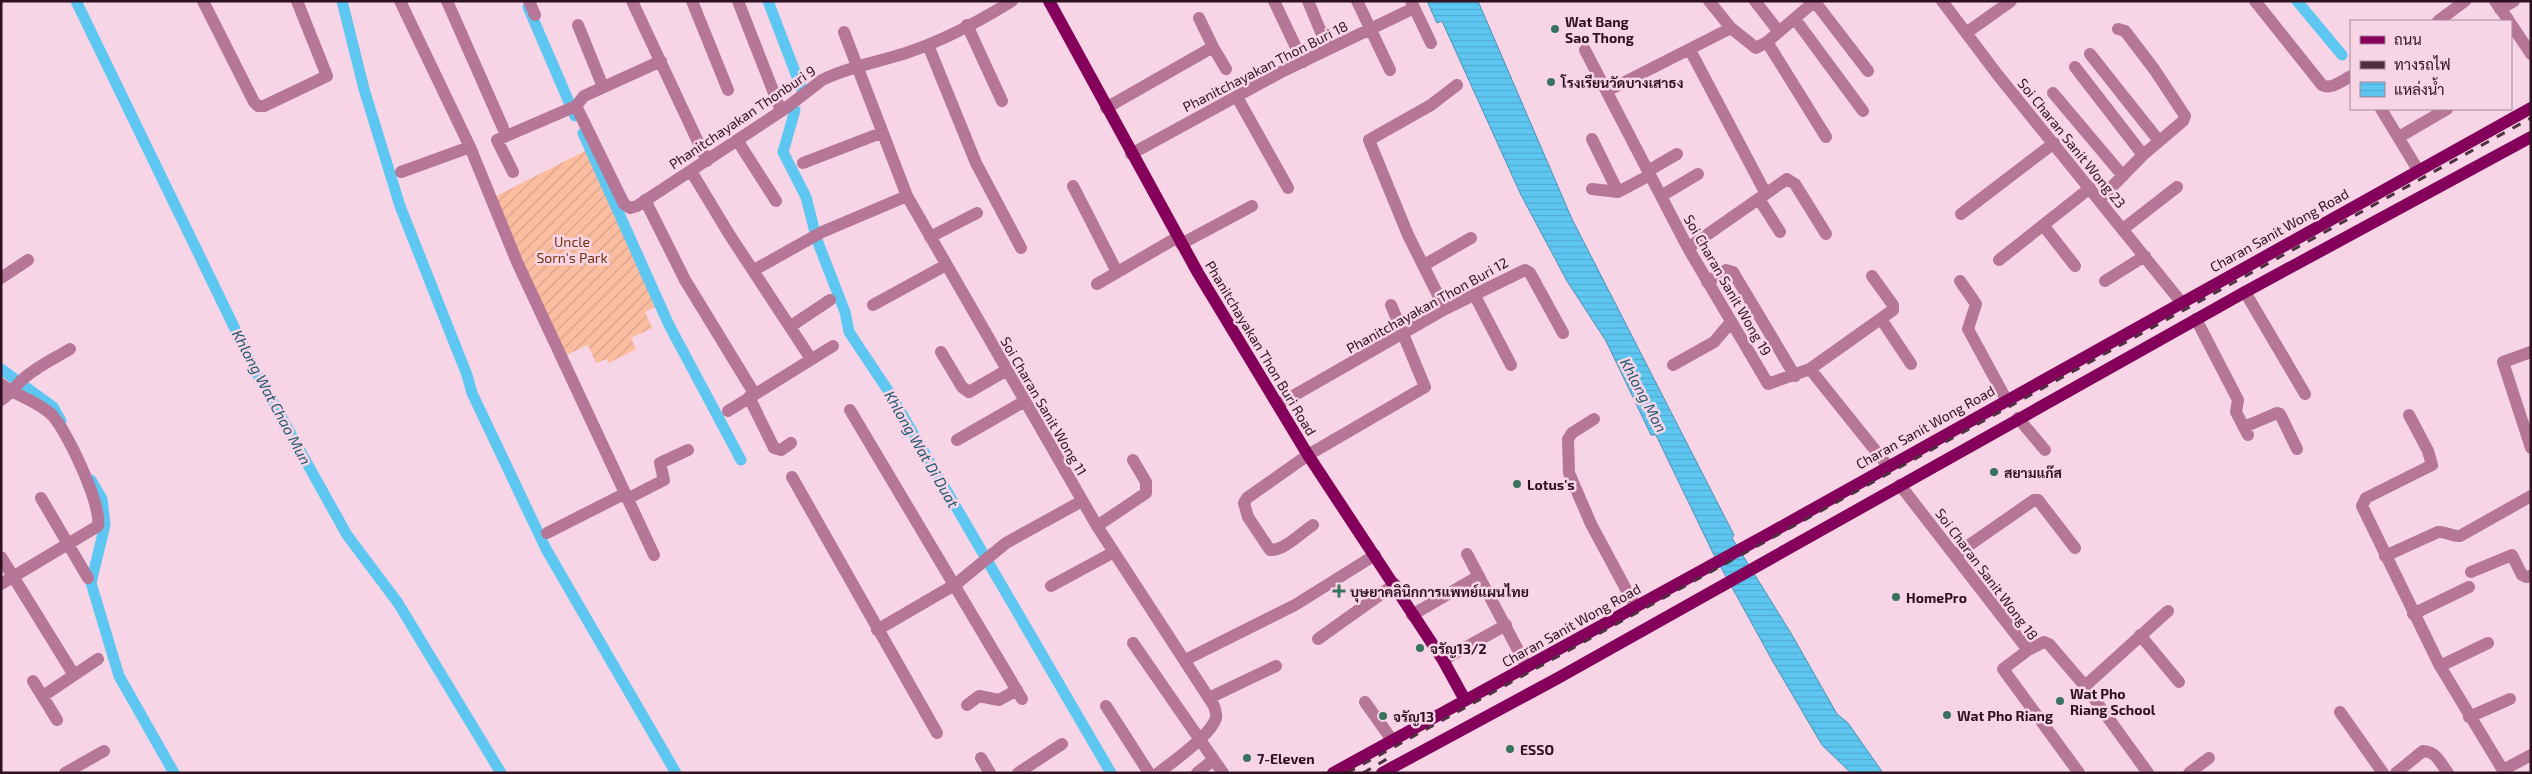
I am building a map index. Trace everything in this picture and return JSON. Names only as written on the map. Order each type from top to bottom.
[{"type":"main road","name":"Phanitchayakan Thon Buri Road","points":[[1049,1],[1179,240],[1308,455],[1395,584],[1412,615],[1443,660],[1465,700]]},
{"type":"main road","name":"Charan Sanit Wong Road","points":[[1333,773],[2531,108]]},
{"type":"main road","points":[[1382,773],[1694,601],[2194,320],[2531,137]]},
{"type":"main road","points":[[2180,302],[2194,320]]},
{"type":"street","points":[[203,1],[254,102],[258,106],[264,106],[327,76],[298,1]]},
{"type":"street","points":[[400,1],[470,147],[517,262],[654,555]]},
{"type":"street","points":[[447,1],[503,128]]},
{"type":"street","points":[[529,1],[535,16]]},
{"type":"street","points":[[632,1],[707,160]]},
{"type":"street","points":[[692,1],[728,90]]},
{"type":"street","points":[[738,1],[780,111]]},
{"type":"street","name":"Phanitchayakan Thonburi 9","points":[[572,108],[624,204],[630,208],[691,171],[822,80],[838,72],[928,45],[951,36],[967,25],[1012,1]]},
{"type":"street","points":[[1274,1],[1303,62]]},
{"type":"street","points":[[1308,1],[1328,49]]},
{"type":"street","points":[[1357,1],[1390,70]]},
{"type":"street","points":[[1709,1],[1731,28],[1753,48],[1767,42],[1815,1],[1868,71]]},
{"type":"street","points":[[1755,1],[1779,32]]},
{"type":"street","name":"Soi Charan Sanit Wong 23","points":[[1942,1],[2180,302]]},
{"type":"street","points":[[1966,33],[2011,1]]},
{"type":"street","points":[[2255,1],[2322,85],[2326,88],[2350,77]]},
{"type":"street","points":[[2439,20],[2465,1]]},
{"type":"street","points":[[2508,20],[2498,5],[2514,1]]},
{"type":"street","points":[[1413,4],[1431,43]]},
{"type":"street","name":"Phanitchayakan Thon Buri 18","points":[[1131,154],[1303,62],[1371,29],[1413,4]]},
{"type":"street","points":[[1199,18],[1213,48],[1226,69]]},
{"type":"street","points":[[1795,20],[1863,111]]},
{"type":"street","points":[[578,25],[604,87]]},
{"type":"street","points":[[967,25],[1002,101]]},
{"type":"street","points":[[2512,26],[2531,54]]},
{"type":"street","points":[[1607,90],[1731,28]]},
{"type":"street","points":[[2099,200],[2143,154],[2183,121],[2185,116],[2125,31],[2118,30]]},
{"type":"street","name":"Soi Charan Sanit Wong 11","points":[[844,32],[907,196],[1097,526],[1209,698],[1216,715],[1214,723],[1199,740]]},
{"type":"street","points":[[1767,42],[1826,137]]},
{"type":"street","points":[[928,45],[976,163],[1021,248]]},
{"type":"street","points":[[1106,108],[1213,48]]},
{"type":"street","name":"Soi Charan Sanit Wong 19","points":[[1586,50],[1688,248],[1768,384],[1795,376],[1810,369],[1881,319]]},
{"type":"street","points":[[1690,50],[1780,232]]},
{"type":"street","points":[[2090,54],[2159,141]]},
{"type":"street","points":[[513,172],[497,140],[572,108],[584,96],[661,61]]},
{"type":"street","points":[[2075,67],[2143,154]]},
{"type":"street","points":[[1445,310],[1408,235],[1369,140],[1431,105],[1457,86]]},
{"type":"street","points":[[2053,93],[2123,176]]},
{"type":"street","points":[[1236,97],[1288,188]]},
{"type":"street","points":[[2381,110],[2418,170]]},
{"type":"street","points":[[2399,137],[2445,110]]},
{"type":"street","points":[[803,163],[882,133]]},
{"type":"street","points":[[1592,139],[1618,192]]},
{"type":"street","points":[[737,140],[776,201]]},
{"type":"street","points":[[1961,214],[2054,143]]},
{"type":"street","points":[[401,172],[470,147]]},
{"type":"street","points":[[1592,188],[1618,192],[1677,154]]},
{"type":"street","points":[[691,171],[811,359]]},
{"type":"street","points":[[1661,196],[1698,174]]},
{"type":"street","points":[[1688,248],[1788,180],[1792,180],[1826,234]]},
{"type":"street","points":[[1074,186],[1117,272]]},
{"type":"street","points":[[1999,260],[2090,188]]},
{"type":"street","points":[[2122,229],[2177,188]]},
{"type":"street","points":[[754,270],[809,238],[907,196]]},
{"type":"street","points":[[645,200],[685,280],[751,395],[774,448],[781,450],[792,443]]},
{"type":"street","points":[[1097,284],[1179,240],[1252,206]]},
{"type":"street","points":[[930,236],[977,213]]},
{"type":"street","points":[[2043,225],[2075,266]]},
{"type":"street","points":[[1424,265],[1471,238]]},
{"type":"street","points":[[2106,281],[2145,256]]},
{"type":"street","points":[[1,278],[28,260]]},
{"type":"street","points":[[873,305],[946,265]]},
{"type":"street","name":"Phanitchayakan Thon Buri 12","points":[[1279,404],[1445,310],[1525,270],[1530,273],[1564,333]]},
{"type":"street","points":[[1708,282],[1726,270],[1732,272],[1795,376]]},
{"type":"street","points":[[1872,276],[1893,305],[1893,310],[1881,319],[1911,364]]},
{"type":"street","points":[[1960,281],[1976,304],[1968,329],[2006,399]]},
{"type":"street","points":[[2245,292],[2305,394]]},
{"type":"street","points":[[1475,296],[1511,365]]},
{"type":"street","points":[[791,326],[830,300]]},
{"type":"street","points":[[1313,525],[1275,550],[1270,550],[1243,507],[1247,498],[1308,455],[1425,387],[1391,305]]},
{"type":"street","points":[[2194,320],[2238,400],[2236,412],[2246,431],[2277,413],[2280,414],[2297,449]]},
{"type":"street","points":[[1672,364],[1714,342],[1731,322]]},
{"type":"street","points":[[728,411],[833,346]]},
{"type":"street","points":[[1,400],[70,349]]},
{"type":"street","points":[[941,352],[962,387],[968,392],[1007,370]]},
{"type":"street","points":[[2531,352],[2502,362],[2531,448]]},
{"type":"street","points":[[1810,369],[1887,465]]},
{"type":"street","points":[[1,384],[16,388],[40,405],[55,419],[90,486],[98,512],[98,526],[1,584]]},
{"type":"street","points":[[957,440],[1024,401]]},
{"type":"street","points":[[850,410],[956,584],[1020,695],[999,700],[979,696],[967,705]]},
{"type":"street","points":[[2409,415],[2428,450],[2432,466],[2362,502],[2362,506],[2440,666],[2469,717],[2503,770],[2531,755]]},
{"type":"street","points":[[2018,418],[2045,450]]},
{"type":"street","points":[[1594,419],[1572,432],[1568,439],[1569,473],[1592,524],[1635,606]]},
{"type":"street","points":[[547,533],[664,480],[660,463],[688,450]]},
{"type":"street","points":[[1097,526],[1146,493],[1146,482],[1133,460]]},
{"type":"street","points":[[792,477],[937,733]]},
{"type":"street","name":"Soi Charan Sanit Wong 18","points":[[1900,484],[2028,650],[2003,669],[2080,773]]},
{"type":"street","points":[[2385,556],[2438,532],[2445,531],[2455,537],[2460,536],[2531,496]]},
{"type":"street","points":[[41,498],[88,578]]},
{"type":"street","points":[[1955,555],[2034,500],[2038,500],[2075,548]]},
{"type":"street","points":[[877,630],[956,584],[1006,543],[1082,501]]},
{"type":"street","points":[[1050,586],[1114,552]]},
{"type":"street","points":[[1185,660],[1295,605],[1375,554]]},
{"type":"street","points":[[1467,554],[1527,667]]},
{"type":"street","points":[[2471,572],[2512,555],[2522,575],[2526,577],[2531,576]]},
{"type":"street","points":[[1,557],[74,675]]},
{"type":"street","points":[[1412,615],[1479,576]]},
{"type":"street","points":[[1318,639],[1395,584]]},
{"type":"street","points":[[2413,614],[2469,587]]},
{"type":"street","points":[[2085,686],[2168,611]]},
{"type":"street","points":[[1443,660],[1506,625]]},
{"type":"street","points":[[2140,635],[2179,682]]},
{"type":"street","points":[[2028,650],[2044,642],[2050,644],[2085,686],[2148,773]]},
{"type":"street","points":[[1134,643],[1222,773]]},
{"type":"street","points":[[2440,666],[2488,643]]},
{"type":"street","points":[[42,696],[98,659]]},
{"type":"street","points":[[1209,698],[1276,666]]},
{"type":"street","points":[[33,681],[57,720]]},
{"type":"street","points":[[2469,717],[2510,699]]},
{"type":"street","points":[[1365,702],[1392,740]]},
{"type":"street","points":[[1106,706],[1150,773]]},
{"type":"street","points":[[2340,712],[2383,773]]},
{"type":"street","points":[[1158,773],[1199,740]]},
{"type":"street","points":[[1018,773],[1062,744]]},
{"type":"street","points":[[65,773],[104,751]]},
{"type":"street","points":[[2396,773],[2423,751],[2434,754],[2448,773]]},
{"type":"street","points":[[981,758],[990,773]]},
{"type":"street","points":[[2189,773],[2209,758]]},
{"type":"street","points":[[1197,773],[1213,760]]},
{"type":"green space","name":"Uncle Sorn's Park","points":[[587,150],[657,306],[645,312],[652,328],[631,338],[636,349],[609,363],[607,359],[596,363],[588,345],[562,357],[492,198]]},
{"type":"water","name":"Khlong Mon","points":[[1427,1],[1478,1],[1572,219],[1734,535],[1732,538],[1792,635],[1837,714],[1848,723],[1883,773],[1851,773],[1822,745],[1772,660],[1713,553],[1656,435],[1651,435],[1606,341],[1567,281],[1521,195],[1442,21],[1437,23]]},
{"type":"waterway","name":"Khlong Wat Chao Mun","points":[[76,1],[254,368],[347,535],[398,603],[501,773]]},
{"type":"waterway","points":[[342,1],[364,89],[400,206],[467,375],[472,393],[546,549],[676,773]]},
{"type":"waterway","name":"Khlong Wat Di Duat","points":[[768,1],[802,90]]},
{"type":"waterway","points":[[2297,1],[2342,55]]},
{"type":"waterway","points":[[528,7],[575,116]]},
{"type":"waterway","name":"Khlong Wat Di Duat","points":[[795,110],[783,152],[806,197],[817,240],[845,312],[849,332],[889,392],[1111,773]]},
{"type":"waterway","points":[[583,133],[669,325],[741,460]]},
{"type":"waterway","points":[[1,369],[53,407],[61,421]]},
{"type":"waterway","points":[[91,480],[102,499],[105,525],[91,583],[119,676],[174,773]]},
{"type":"railway","points":[[1347,773],[2531,118]]},
{"type":"railway","points":[[1363,773],[1387,759]]},
{"type":"place","name":"Wat Bang Sao Thong","points":[[1555,29]]},
{"type":"place","name":"โรงเรียนวัดบางเสาธง","points":[[1551,82]]},
{"type":"place","name":"สยามแก๊ส","points":[[1994,472]]},
{"type":"place","name":"Lotus's","points":[[1517,484]]},
{"type":"place","name":"บุษยาคลินิกการแพทย์แผนไทย","points":[[1339,591]]},
{"type":"place","name":"HomePro","points":[[1896,597]]},
{"type":"place","name":"จรัญ13/2","points":[[1420,648]]},
{"type":"place","name":"Wat Pho Riang School","points":[[2060,701]]},
{"type":"place","name":"Wat Pho Riang","points":[[1947,715]]},
{"type":"place","name":"จรัญ13","points":[[1383,716]]},
{"type":"place","name":"ESSO","points":[[1510,749]]},
{"type":"place","name":"7-Eleven","points":[[1247,758]]}]
